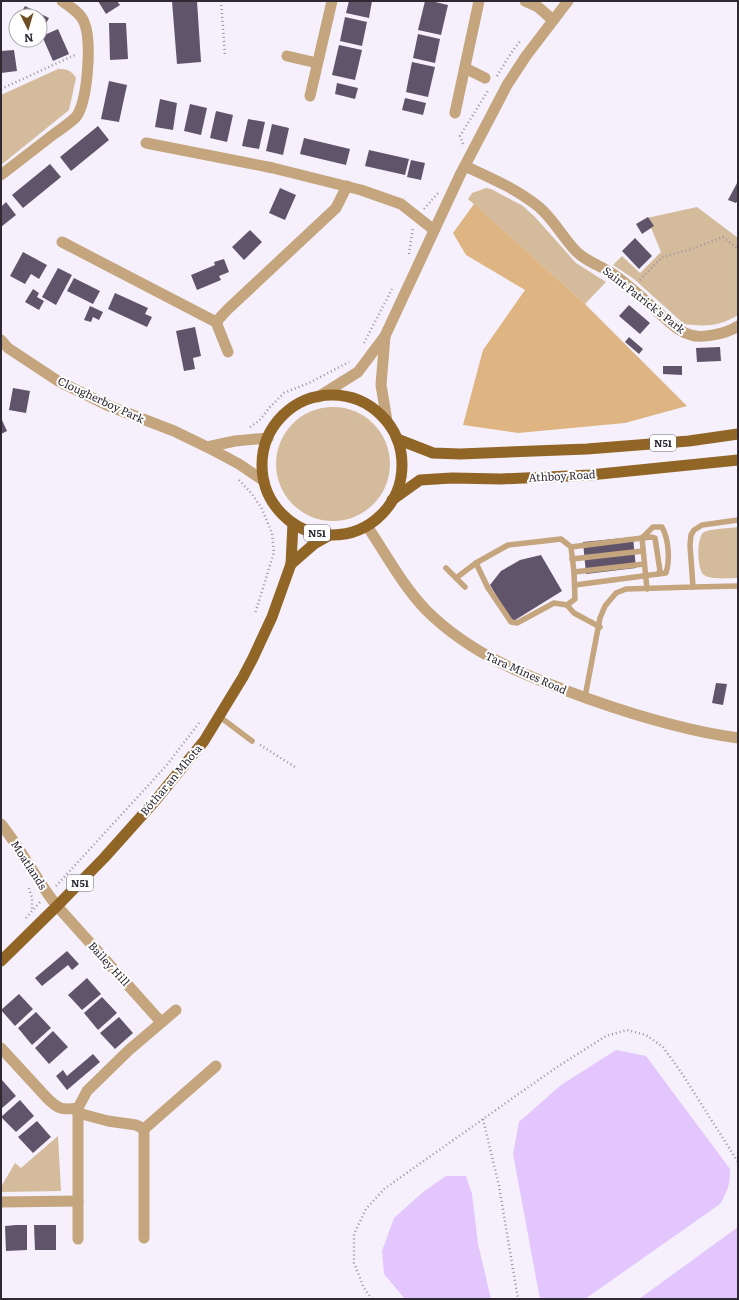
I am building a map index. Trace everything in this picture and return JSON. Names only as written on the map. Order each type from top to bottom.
[{"type":"main road","name":"N51","points":[[348,396],[363,401],[387,421],[397,439],[402,460],[400,482],[392,500],[383,513],[367,526],[348,533],[330,535],[312,532],[293,523],[282,514],[271,499],[264,481],[262,456],[268,438],[279,420],[292,408],[305,400],[318,397],[348,396]]},
{"type":"main road","name":"N51","points":[[397,439],[433,454],[460,454],[587,449],[689,441],[738,434]]},
{"type":"main road","name":"Athboy Road","points":[[392,500],[420,480],[452,478],[501,479],[590,475],[738,460]]},
{"type":"main road","name":"Bóthar an Mhota","points":[[1,961],[104,858],[155,801],[204,741],[253,658],[272,617],[291,564],[293,523]]},
{"type":"main road","name":"Bóthar an Mhota","points":[[291,564],[314,544],[330,535]]},
{"type":"street","points":[[1,175],[76,117],[84,101],[87,76],[88,40],[83,20],[75,10],[62,1]]},
{"type":"street","points":[[310,96],[332,1]]},
{"type":"street","points":[[455,113],[479,1]]},
{"type":"street","points":[[525,1],[538,7],[553,20]]},
{"type":"street","points":[[318,397],[358,372],[385,336],[467,161],[507,85],[526,56],[568,1]]},
{"type":"street","points":[[287,56],[317,63]]},
{"type":"street","points":[[465,68],[485,78]]},
{"type":"street","points":[[146,143],[273,168],[361,190],[401,204],[434,230]]},
{"type":"street","name":"Saint Patrick's Park","points":[[467,161],[540,208],[575,250],[612,273],[632,288],[680,331],[692,336],[720,334],[738,326]]},
{"type":"street","points":[[216,322],[336,208],[347,186]]},
{"type":"street","points":[[62,242],[216,322],[228,352]]},
{"type":"street","points":[[385,336],[381,385],[387,421]]},
{"type":"street","name":"Clougherboy Park","points":[[1,340],[8,348],[58,381],[109,406],[207,447],[239,464],[264,481]]},
{"type":"street","points":[[207,447],[235,441],[268,438]]},
{"type":"street","name":"Tara Mines Road","points":[[367,526],[411,593],[444,626],[462,640],[492,659],[560,689],[617,709],[720,736],[738,738]]},
{"type":"street","name":"Moatlands","points":[[1,824],[57,906]]},
{"type":"street","name":"Bailey Hill","points":[[57,906],[161,1022]]},
{"type":"street","points":[[78,1239],[78,1110],[87,1090],[124,1055],[176,1010]]},
{"type":"street","points":[[1,1048],[54,1106],[64,1110],[78,1110],[108,1121],[136,1125],[144,1129]]},
{"type":"street","points":[[144,1238],[144,1129],[216,1066]]},
{"type":"street","points":[[1,1202],[78,1201]]},
{"type":"lane","points":[[693,587],[690,545],[691,535],[694,530],[702,525],[738,520]]},
{"type":"lane","points":[[575,585],[646,576],[666,573],[668,566],[665,533],[662,527],[653,527],[642,538],[644,564],[646,576],[647,589]]},
{"type":"lane","points":[[456,578],[476,563],[508,545],[561,539],[571,547],[652,537],[655,538],[660,571],[658,574]]},
{"type":"lane","points":[[568,605],[574,599],[575,585],[571,547]]},
{"type":"lane","points":[[572,559],[643,551]]},
{"type":"lane","points":[[476,563],[488,588],[511,622],[517,623],[554,603],[568,605],[574,613],[600,627]]},
{"type":"lane","points":[[574,572],[644,564]]},
{"type":"lane","points":[[446,568],[465,587]]},
{"type":"lane","points":[[585,697],[600,627],[600,618],[605,606],[616,593],[626,589],[738,586]]},
{"type":"lane","points":[[220,716],[252,741]]},
{"type":"path","points":[[221,1],[225,56]]},
{"type":"path","points":[[1,89],[88,49]]},
{"type":"path","points":[[420,214],[436,194]]},
{"type":"path","points":[[409,258],[413,227]]},
{"type":"path","points":[[632,288],[662,257],[692,249],[723,237],[738,249]]},
{"type":"path","points":[[362,345],[394,285]]},
{"type":"path","points":[[249,428],[259,421],[284,393],[311,382],[355,359]]},
{"type":"path","points":[[235,475],[252,494],[262,509],[272,533],[274,552],[255,614]]},
{"type":"path","points":[[60,882],[166,766],[199,723]]},
{"type":"path","points":[[252,741],[295,767]]},
{"type":"path","points":[[32,912],[38,905]]},
{"type":"path","points":[[372,1299],[364,1288],[354,1263],[354,1234],[366,1209],[384,1189],[554,1069],[606,1036],[627,1030],[646,1035],[663,1047],[681,1072],[738,1162]]},
{"type":"path","points":[[483,1119],[499,1186],[518,1299]]},
{"type":"shaded area","points":[[58,69],[68,70],[76,78],[69,110],[1,165],[1,95]]},
{"type":"shaded area","points":[[486,188],[491,189],[523,206],[535,217],[576,263],[606,282],[585,304],[468,199],[472,193]]},
{"type":"shaded area","points":[[474,204],[585,304],[687,406],[625,423],[518,433],[463,425],[483,350],[525,290],[466,255],[453,233]]},
{"type":"shaded area","points":[[697,207],[738,238],[738,315],[731,319],[712,325],[684,324],[634,279],[613,265],[622,256],[640,273],[661,252],[647,218]]},
{"type":"shaded area","points":[[333,407],[355,411],[365,416],[381,432],[386,442],[390,464],[386,486],[381,496],[365,512],[355,517],[333,521],[311,517],[301,512],[285,496],[280,486],[276,464],[280,442],[285,432],[301,416],[311,411]]},
{"type":"shaded area","points":[[738,527],[738,578],[707,577],[704,575],[700,567],[698,554],[701,535],[704,532],[716,529]]},
{"type":"shaded area","points":[[616,1050],[646,1056],[730,1169],[728,1187],[720,1204],[585,1299],[540,1299],[513,1154],[519,1122],[561,1085]]},
{"type":"shaded area","points":[[58,1136],[61,1191],[1,1192],[1,1187],[15,1163],[21,1168]]},
{"type":"shaded area","points":[[446,1176],[466,1176],[472,1194],[478,1244],[491,1299],[405,1299],[384,1274],[382,1251],[394,1218],[423,1192]]},
{"type":"shaded area","points":[[738,1227],[738,1299],[639,1299]]},
{"type":"building","points":[[98,1],[117,1],[120,5],[106,14]]},
{"type":"building","points":[[172,1],[197,1],[201,62],[177,64]]},
{"type":"building","points":[[349,1],[372,1],[369,18],[346,13]]},
{"type":"building","points":[[425,1],[448,5],[441,35],[418,30]]},
{"type":"building","points":[[345,17],[367,22],[362,46],[340,41]]},
{"type":"building","points":[[109,23],[126,23],[128,59],[110,60]]},
{"type":"building","points":[[58,29],[69,54],[53,61],[47,48],[48,33]]},
{"type":"building","points":[[418,34],[440,39],[435,63],[413,58]]},
{"type":"building","points":[[339,45],[362,50],[355,80],[332,75]]},
{"type":"building","points":[[14,50],[17,71],[1,73],[1,51]]},
{"type":"building","points":[[412,62],[435,67],[428,97],[406,92]]},
{"type":"building","points":[[109,81],[127,85],[119,122],[101,119]]},
{"type":"building","points":[[337,83],[358,88],[355,99],[335,94]]},
{"type":"building","points":[[405,98],[426,103],[423,115],[402,110]]},
{"type":"building","points":[[160,99],[177,103],[173,130],[155,127]]},
{"type":"building","points":[[190,104],[207,108],[201,135],[184,131]]},
{"type":"building","points":[[216,111],[233,115],[227,142],[210,138]]},
{"type":"building","points":[[248,119],[265,122],[259,149],[242,146]]},
{"type":"building","points":[[272,124],[289,128],[283,155],[266,151]]},
{"type":"building","points":[[98,126],[109,140],[71,171],[60,157]]},
{"type":"building","points":[[304,138],[350,149],[346,165],[300,154]]},
{"type":"building","points":[[369,150],[409,159],[405,175],[365,166]]},
{"type":"building","points":[[411,160],[425,163],[421,180],[407,177]]},
{"type":"building","points":[[50,164],[61,177],[23,208],[12,195]]},
{"type":"building","points":[[737,183],[738,200],[736,203],[728,200]]},
{"type":"building","points":[[280,188],[296,195],[285,220],[269,213]]},
{"type":"building","points":[[6,202],[16,215],[1,227],[1,207]]},
{"type":"building","points":[[648,217],[654,226],[642,234],[636,224]]},
{"type":"building","points":[[250,230],[262,242],[244,260],[232,247]]},
{"type":"building","points":[[635,238],[652,256],[639,269],[622,251]]},
{"type":"building","points":[[23,252],[47,265],[39,279],[31,274],[25,284],[10,276]]},
{"type":"building","points":[[224,259],[229,272],[219,276],[221,280],[197,290],[191,275],[215,265],[214,262]]},
{"type":"building","points":[[58,268],[72,275],[56,305],[42,297]]},
{"type":"building","points":[[74,278],[100,291],[93,304],[67,291]]},
{"type":"building","points":[[33,289],[39,293],[37,297],[44,301],[39,310],[25,302]]},
{"type":"building","points":[[115,293],[148,308],[145,314],[152,317],[147,327],[108,309]]},
{"type":"building","points":[[629,305],[650,323],[640,334],[619,316]]},
{"type":"building","points":[[90,306],[103,312],[99,320],[93,317],[91,322],[84,320]]},
{"type":"building","points":[[195,327],[201,356],[193,358],[195,369],[184,371],[176,331]]},
{"type":"building","points":[[629,337],[643,349],[639,354],[625,342]]},
{"type":"building","points":[[720,347],[721,361],[697,362],[696,348]]},
{"type":"building","points":[[663,366],[682,366],[682,375],[663,374]]},
{"type":"building","points":[[13,388],[30,391],[26,413],[9,410]]},
{"type":"building","points":[[1,418],[7,431],[1,434]]},
{"type":"building","points":[[633,537],[636,568],[586,574],[583,542]]},
{"type":"building","points":[[541,555],[562,591],[512,622],[490,585],[501,571],[520,560]]},
{"type":"building","points":[[716,683],[727,684],[723,705],[712,703]]},
{"type":"building","points":[[67,951],[79,964],[72,970],[68,965],[42,986],[35,978]]},
{"type":"building","points":[[87,978],[101,994],[82,1010],[68,995]]},
{"type":"building","points":[[19,994],[33,1009],[15,1026],[1,1010]]},
{"type":"building","points":[[102,997],[117,1013],[98,1030],[84,1013]]},
{"type":"building","points":[[36,1012],[51,1028],[32,1045],[18,1028]]},
{"type":"building","points":[[119,1017],[133,1033],[115,1049],[100,1033]]},
{"type":"building","points":[[53,1031],[68,1047],[49,1064],[35,1048]]},
{"type":"building","points":[[93,1054],[100,1062],[67,1090],[56,1076],[63,1070],[67,1076]]},
{"type":"building","points":[[1,1080],[16,1096],[1,1109]]},
{"type":"building","points":[[20,1100],[34,1116],[16,1132],[1,1117]]},
{"type":"building","points":[[37,1121],[51,1137],[33,1153],[18,1137]]},
{"type":"building","points":[[27,1225],[27,1250],[6,1251],[5,1226]]},
{"type":"building","points":[[34,1225],[56,1225],[56,1250],[35,1250]]}]
